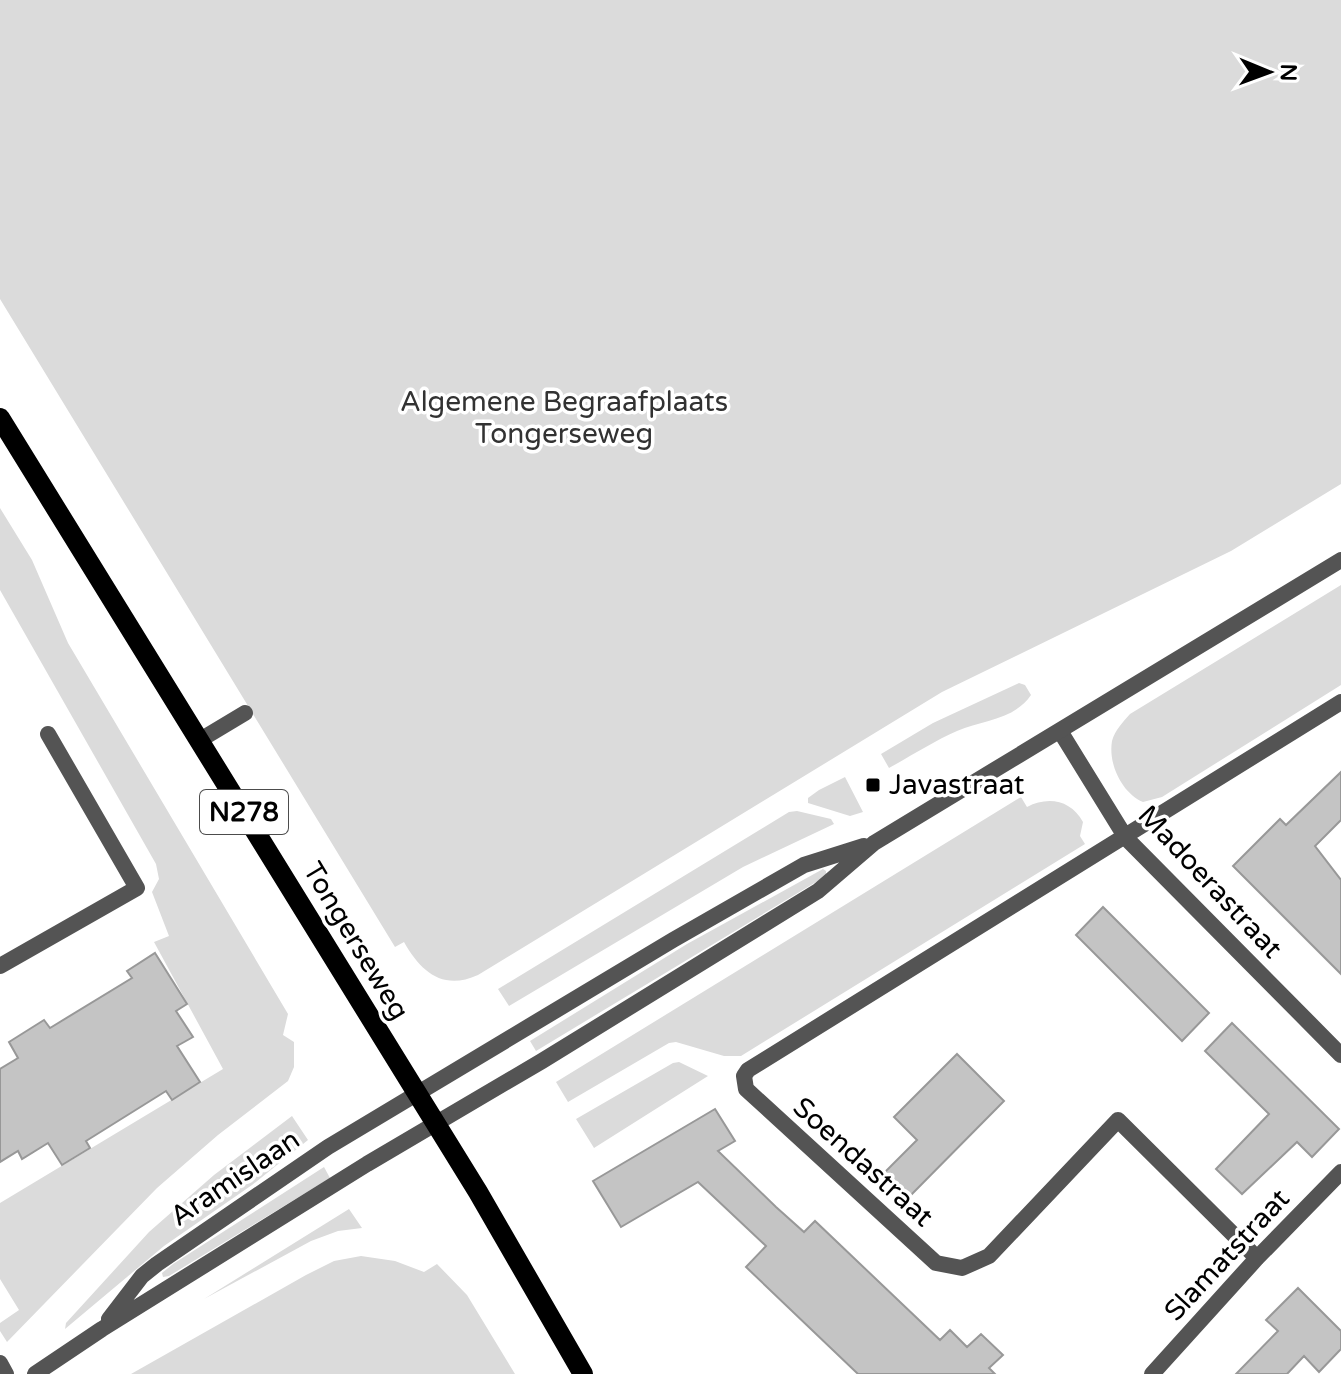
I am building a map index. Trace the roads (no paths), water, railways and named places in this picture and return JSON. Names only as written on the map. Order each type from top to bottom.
[{"type":"main road","name":"Tongerseweg","points":[[0,418],[478,1192],[583,1374]]},
{"type":"street","points":[[435,1124],[818,891],[874,843],[1341,560]]},
{"type":"street","points":[[1126,838],[1341,702]]},
{"type":"street","points":[[200,740],[245,713]]},
{"type":"street","name":"Madoerastraat","points":[[1060,731],[1126,838],[1341,1055]]},
{"type":"street","points":[[0,966],[137,888],[48,734]]},
{"type":"street","name":"Soendastraat","points":[[1126,838],[748,1070],[744,1076],[746,1089],[936,1263],[962,1268],[989,1256],[1118,1120],[1257,1258]]},
{"type":"street","points":[[418,1094],[804,865],[874,843]]},
{"type":"street","name":"Aramislaan","points":[[102,1329],[142,1276],[157,1264],[328,1147],[418,1094]]},
{"type":"street","name":"Aramislaan","points":[[35,1374],[102,1329],[435,1124]]},
{"type":"street","name":"Slamatstraat","points":[[1152,1374],[1257,1258],[1341,1172]]},
{"type":"street","points":[[0,1363],[6,1374]]},
{"type":"place","name":"Javastraat","points":[[873,785]]},
{"type":"park label","name":"Algemene Begraafplaats Tongerseweg","points":[[564,418]]}]
